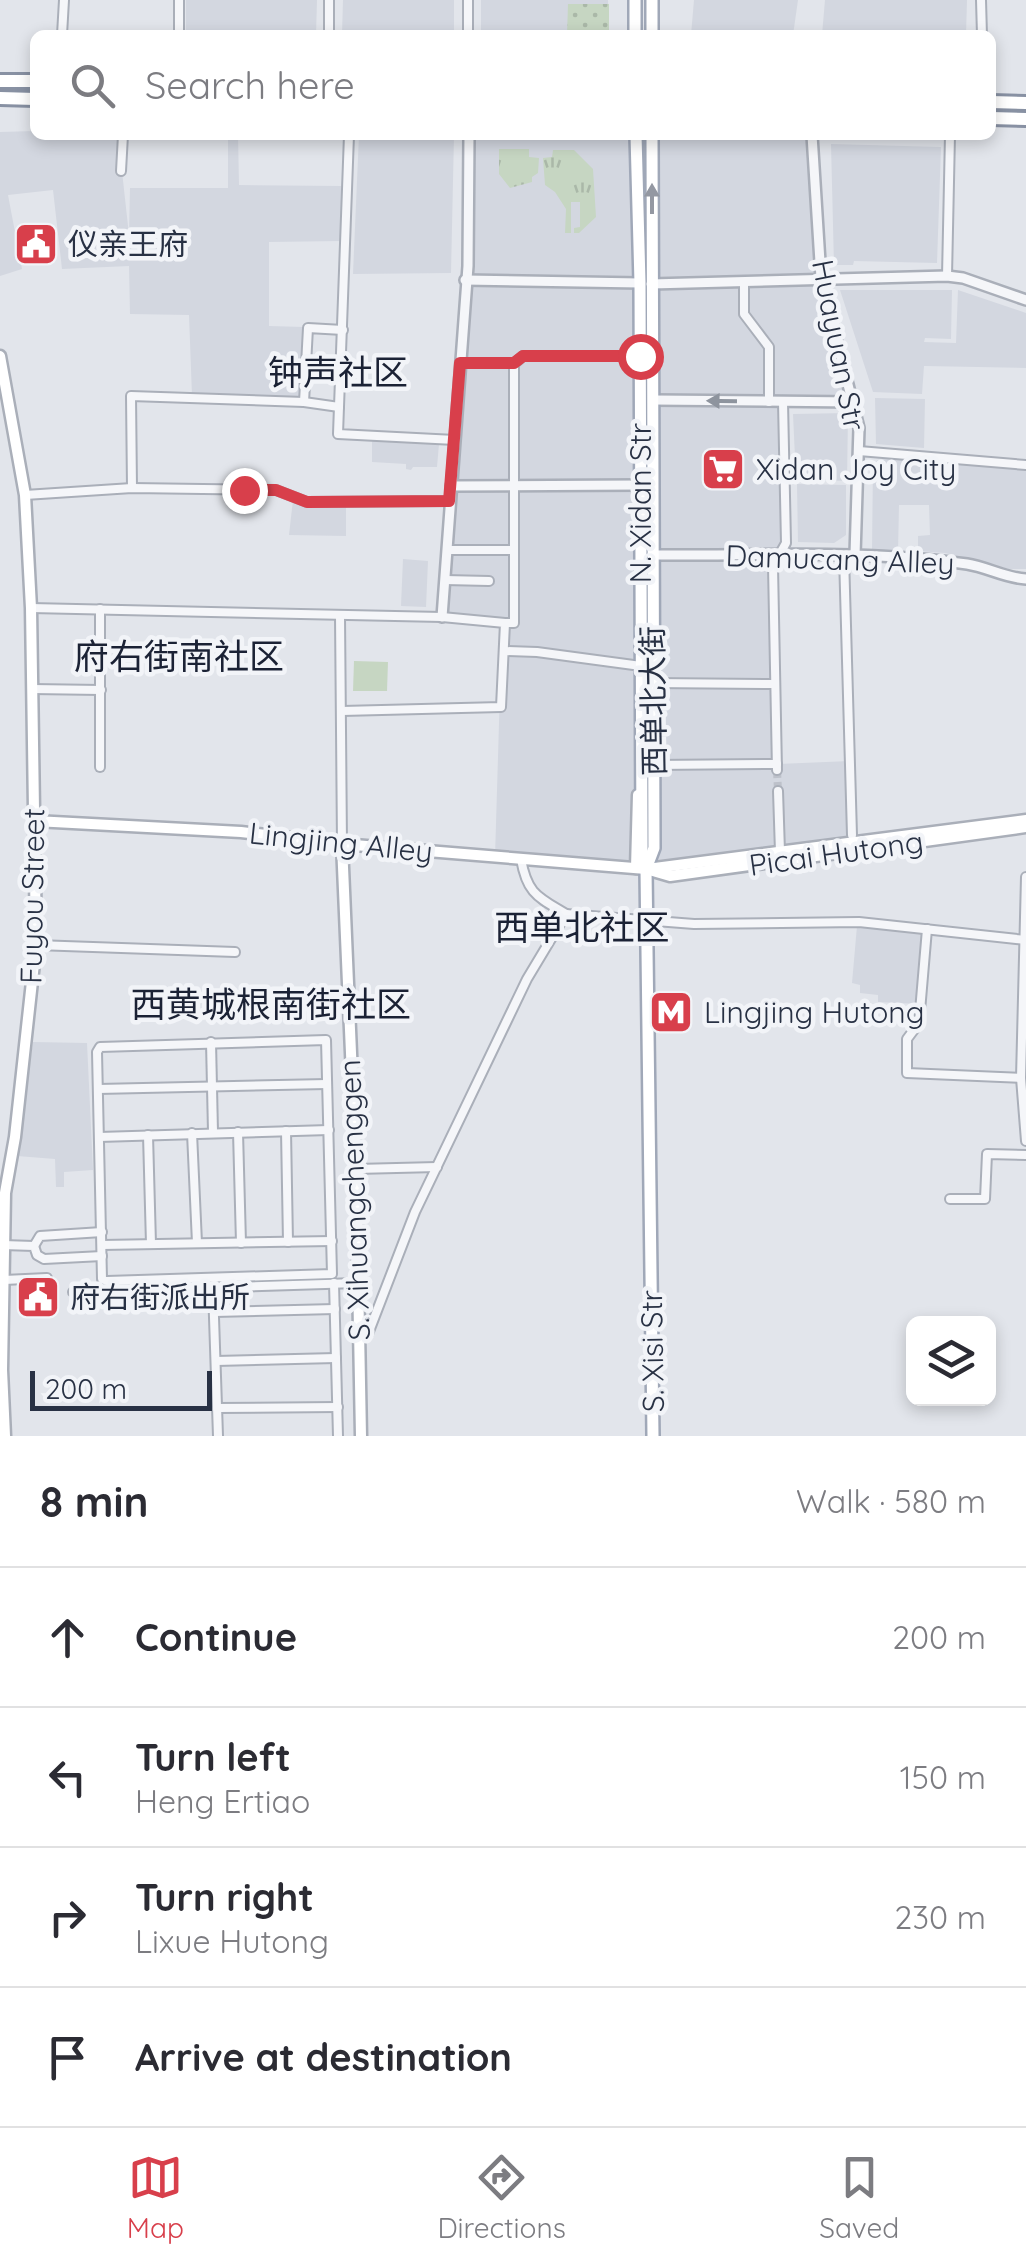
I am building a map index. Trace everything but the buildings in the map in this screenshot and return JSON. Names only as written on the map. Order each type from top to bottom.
[{"type":"highway","points":[[0,80],[30,81]]},
{"type":"highway","points":[[0,98],[30,99]]},
{"type":"highway","points":[[996,102],[1026,103]]},
{"type":"highway","points":[[996,118],[1026,120]]},
{"type":"main road","points":[[635,0],[635,30]]},
{"type":"main road","points":[[652,0],[652,30]]},
{"type":"main road","name":"西单北大街","points":[[636,140],[654,400],[654,848],[641,868],[647,920],[651,1265]]},
{"type":"main road","name":"西单北大街","points":[[640,485],[640,356],[652,140]]},
{"type":"main road","name":"Fuyou Street","points":[[0,356],[25,495],[31,608],[36,946],[6,1193],[5,1436]]},
{"type":"main road","name":"N. Xidan Str","points":[[640,485],[641,868]]},
{"type":"main road","name":"Lingjing Alley","points":[[34,821],[241,832],[641,868]]},
{"type":"main road","points":[[641,868],[1026,823]]},
{"type":"main road","name":"Picai Hutong","points":[[641,868],[670,876],[1026,823]]},
{"type":"main road","name":"S. Xihuangchenggen","points":[[342,844],[356,1169],[361,1436]]},
{"type":"main road","name":"S. Xisi Str","points":[[651,1265],[653,1436]]},
{"type":"street","points":[[62,30],[64,0]]},
{"type":"street","points":[[178,30],[179,0]]},
{"type":"street","points":[[329,0],[329,30]]},
{"type":"street","points":[[468,0],[468,30]]},
{"type":"street","points":[[981,0],[982,30]]},
{"type":"street","points":[[121,171],[122,140]]},
{"type":"street","points":[[350,140],[338,434],[455,440]]},
{"type":"street","points":[[442,617],[468,266],[467,140]]},
{"type":"street","name":"Huayuan Str","points":[[812,140],[821,278],[854,402],[859,452],[850,556]]},
{"type":"street","points":[[947,276],[950,140]]},
{"type":"street","points":[[465,280],[645,284],[947,276],[964,278],[1026,300]]},
{"type":"street","points":[[744,282],[744,314],[769,347],[769,402]]},
{"type":"street","points":[[304,402],[308,328],[343,330]]},
{"type":"street","points":[[460,363],[514,363],[523,356],[640,356]]},
{"type":"street","points":[[31,608],[442,617],[514,623],[514,363]]},
{"type":"street","points":[[132,488],[131,396],[304,402],[339,407]]},
{"type":"street","points":[[654,400],[854,402]]},
{"type":"street","points":[[653,764],[777,767],[773,566],[786,543],[784,402]]},
{"type":"street","points":[[859,452],[1026,465]]},
{"type":"street","points":[[451,486],[640,485]]},
{"type":"street","points":[[25,495],[132,488],[276,490],[307,502],[449,501]]},
{"type":"street","points":[[446,550],[512,550]]},
{"type":"street","name":"Damucang Alley","points":[[652,555],[850,556],[971,564],[1026,579]]},
{"type":"street","points":[[850,556],[852,835]]},
{"type":"street","points":[[444,580],[489,581]]},
{"type":"street","points":[[100,609],[100,767]]},
{"type":"street","points":[[340,616],[342,844]]},
{"type":"street","points":[[342,711],[500,707],[505,623]]},
{"type":"street","points":[[504,651],[641,666]]},
{"type":"street","points":[[652,684],[775,684]]},
{"type":"street","points":[[32,688],[101,690]]},
{"type":"street","points":[[778,792],[780,852]]},
{"type":"street","points":[[522,860],[525,882],[535,895],[566,914],[694,924],[859,922],[1024,939]]},
{"type":"street","points":[[1026,878],[1021,1078],[1026,1141]]},
{"type":"street","points":[[359,1337],[368,1334],[390,1272],[436,1167],[526,979],[566,914]]},
{"type":"street","points":[[927,929],[919,1023],[907,1039],[906,1073],[1021,1078]]},
{"type":"street","points":[[36,946],[235,952]]},
{"type":"street","points":[[326,1040],[332,1274],[107,1282],[102,1279],[97,1052],[100,1047],[211,1042],[326,1040],[349,1040]]},
{"type":"street","points":[[211,1042],[214,1132]]},
{"type":"street","points":[[98,1090],[327,1084]]},
{"type":"street","points":[[99,1137],[328,1130]]},
{"type":"street","points":[[286,1131],[288,1242]]},
{"type":"street","points":[[238,1132],[241,1242]]},
{"type":"street","points":[[192,1134],[197,1244]]},
{"type":"street","points":[[148,1135],[151,1244]]},
{"type":"street","points":[[950,1199],[985,1199],[987,1154],[1026,1155]]},
{"type":"street","points":[[356,1169],[436,1167]]},
{"type":"street","points":[[102,1232],[40,1236],[34,1246],[44,1260],[102,1256]]},
{"type":"street","points":[[102,1245],[332,1241]]},
{"type":"street","points":[[3,1246],[34,1246]]},
{"type":"street","points":[[4,1280],[47,1278]]},
{"type":"street","points":[[334,1283],[338,1436]]},
{"type":"street","points":[[72,1292],[357,1283]]},
{"type":"street","points":[[213,1288],[218,1436]]},
{"type":"street","points":[[214,1312],[335,1309]]},
{"type":"street","points":[[216,1361],[336,1358]]},
{"type":"street","points":[[217,1408],[338,1407]]},
{"type":"shaded area","points":[[186,0],[317,0],[316,30],[186,30]]},
{"type":"shaded area","points":[[343,0],[454,0],[454,30],[342,30]]},
{"type":"shaded area","points":[[481,0],[608,0],[609,30],[481,30]]},
{"type":"shaded area","points":[[694,0],[798,0],[794,30],[691,30]]},
{"type":"shaded area","points":[[825,0],[967,0],[966,30],[822,30]]},
{"type":"shaded area","points":[[30,131],[30,140],[119,140],[129,235],[130,188],[228,188],[228,140],[238,140],[239,185],[341,186],[341,241],[269,242],[269,326],[304,327],[302,401],[192,396],[189,315],[130,314],[129,266],[62,269],[53,190],[8,195],[22,269],[0,276],[0,132]]},
{"type":"shaded area","points":[[359,140],[454,140],[451,273],[353,274]]},
{"type":"shaded area","points":[[467,140],[813,140],[821,270],[853,397],[784,398],[784,547],[773,566],[778,764],[850,761],[852,842],[652,868],[495,857],[502,623],[443,614],[468,266]]},
{"type":"shaded area","points":[[831,144],[941,147],[937,263],[854,261],[853,265],[834,265]]},
{"type":"shaded area","points":[[840,290],[952,290],[951,339],[925,338],[924,342],[956,343],[958,290],[1026,313],[1026,368],[924,366],[922,394],[873,392]]},
{"type":"shaded area","points":[[875,398],[925,399],[924,448],[876,444]]},
{"type":"shaded area","points":[[848,413],[847,481],[796,479],[793,414]]},
{"type":"shaded area","points":[[372,440],[439,444],[437,467],[411,470],[406,469],[406,464],[372,462]]},
{"type":"shaded area","points":[[900,458],[1026,469],[1026,569],[918,551],[918,536],[930,535],[929,505],[899,505],[898,552],[872,551],[873,464]]},
{"type":"shaded area","points":[[797,484],[846,485],[846,535],[834,543],[798,542]]},
{"type":"shaded area","points":[[293,500],[346,505],[346,536],[289,535]]},
{"type":"shaded area","points":[[403,559],[428,561],[426,607],[401,606]]},
{"type":"shaded area","points":[[857,926],[925,933],[919,1004],[878,1002],[878,995],[860,993],[860,985],[852,983]]},
{"type":"shaded area","points":[[33,1042],[87,1043],[93,1170],[64,1172],[64,1187],[56,1187],[55,1159],[17,1156]]},
{"type":"green space","points":[[568,4],[609,4],[609,30],[567,30]]},
{"type":"green space","points":[[499,149],[529,149],[529,157],[539,158],[538,173],[532,182],[510,188],[499,174]]},
{"type":"green space","points":[[553,150],[574,150],[593,169],[596,217],[579,233],[574,233],[574,228],[580,227],[580,202],[571,202],[571,233],[565,233],[566,209],[545,185],[543,158],[552,157]]},
{"type":"green space","points":[[354,661],[388,662],[387,691],[353,691]]},
{"type":"tunnel","points":[[777,770],[778,791]]},
{"type":"place","name":"仪亲王府","points":[[36,244]]},
{"type":"place","name":"Xidan Joy City","points":[[723,469]]},
{"type":"place","name":"Lingjing Hutong","points":[[671,1012]]},
{"type":"place","name":"府右街派出所","points":[[38,1297]]},
{"type":"district","name":"钟声社区","points":[[338,372]]},
{"type":"district","name":"府右街南社区","points":[[179,656]]},
{"type":"district","name":"西单北社区","points":[[582,927]]},
{"type":"district","name":"西黄城根南街社区","points":[[271,1004]]},
{"type":"route","points":[[244,490],[276,490],[307,502],[449,501],[460,363],[514,363],[523,356],[640,356]]}]
